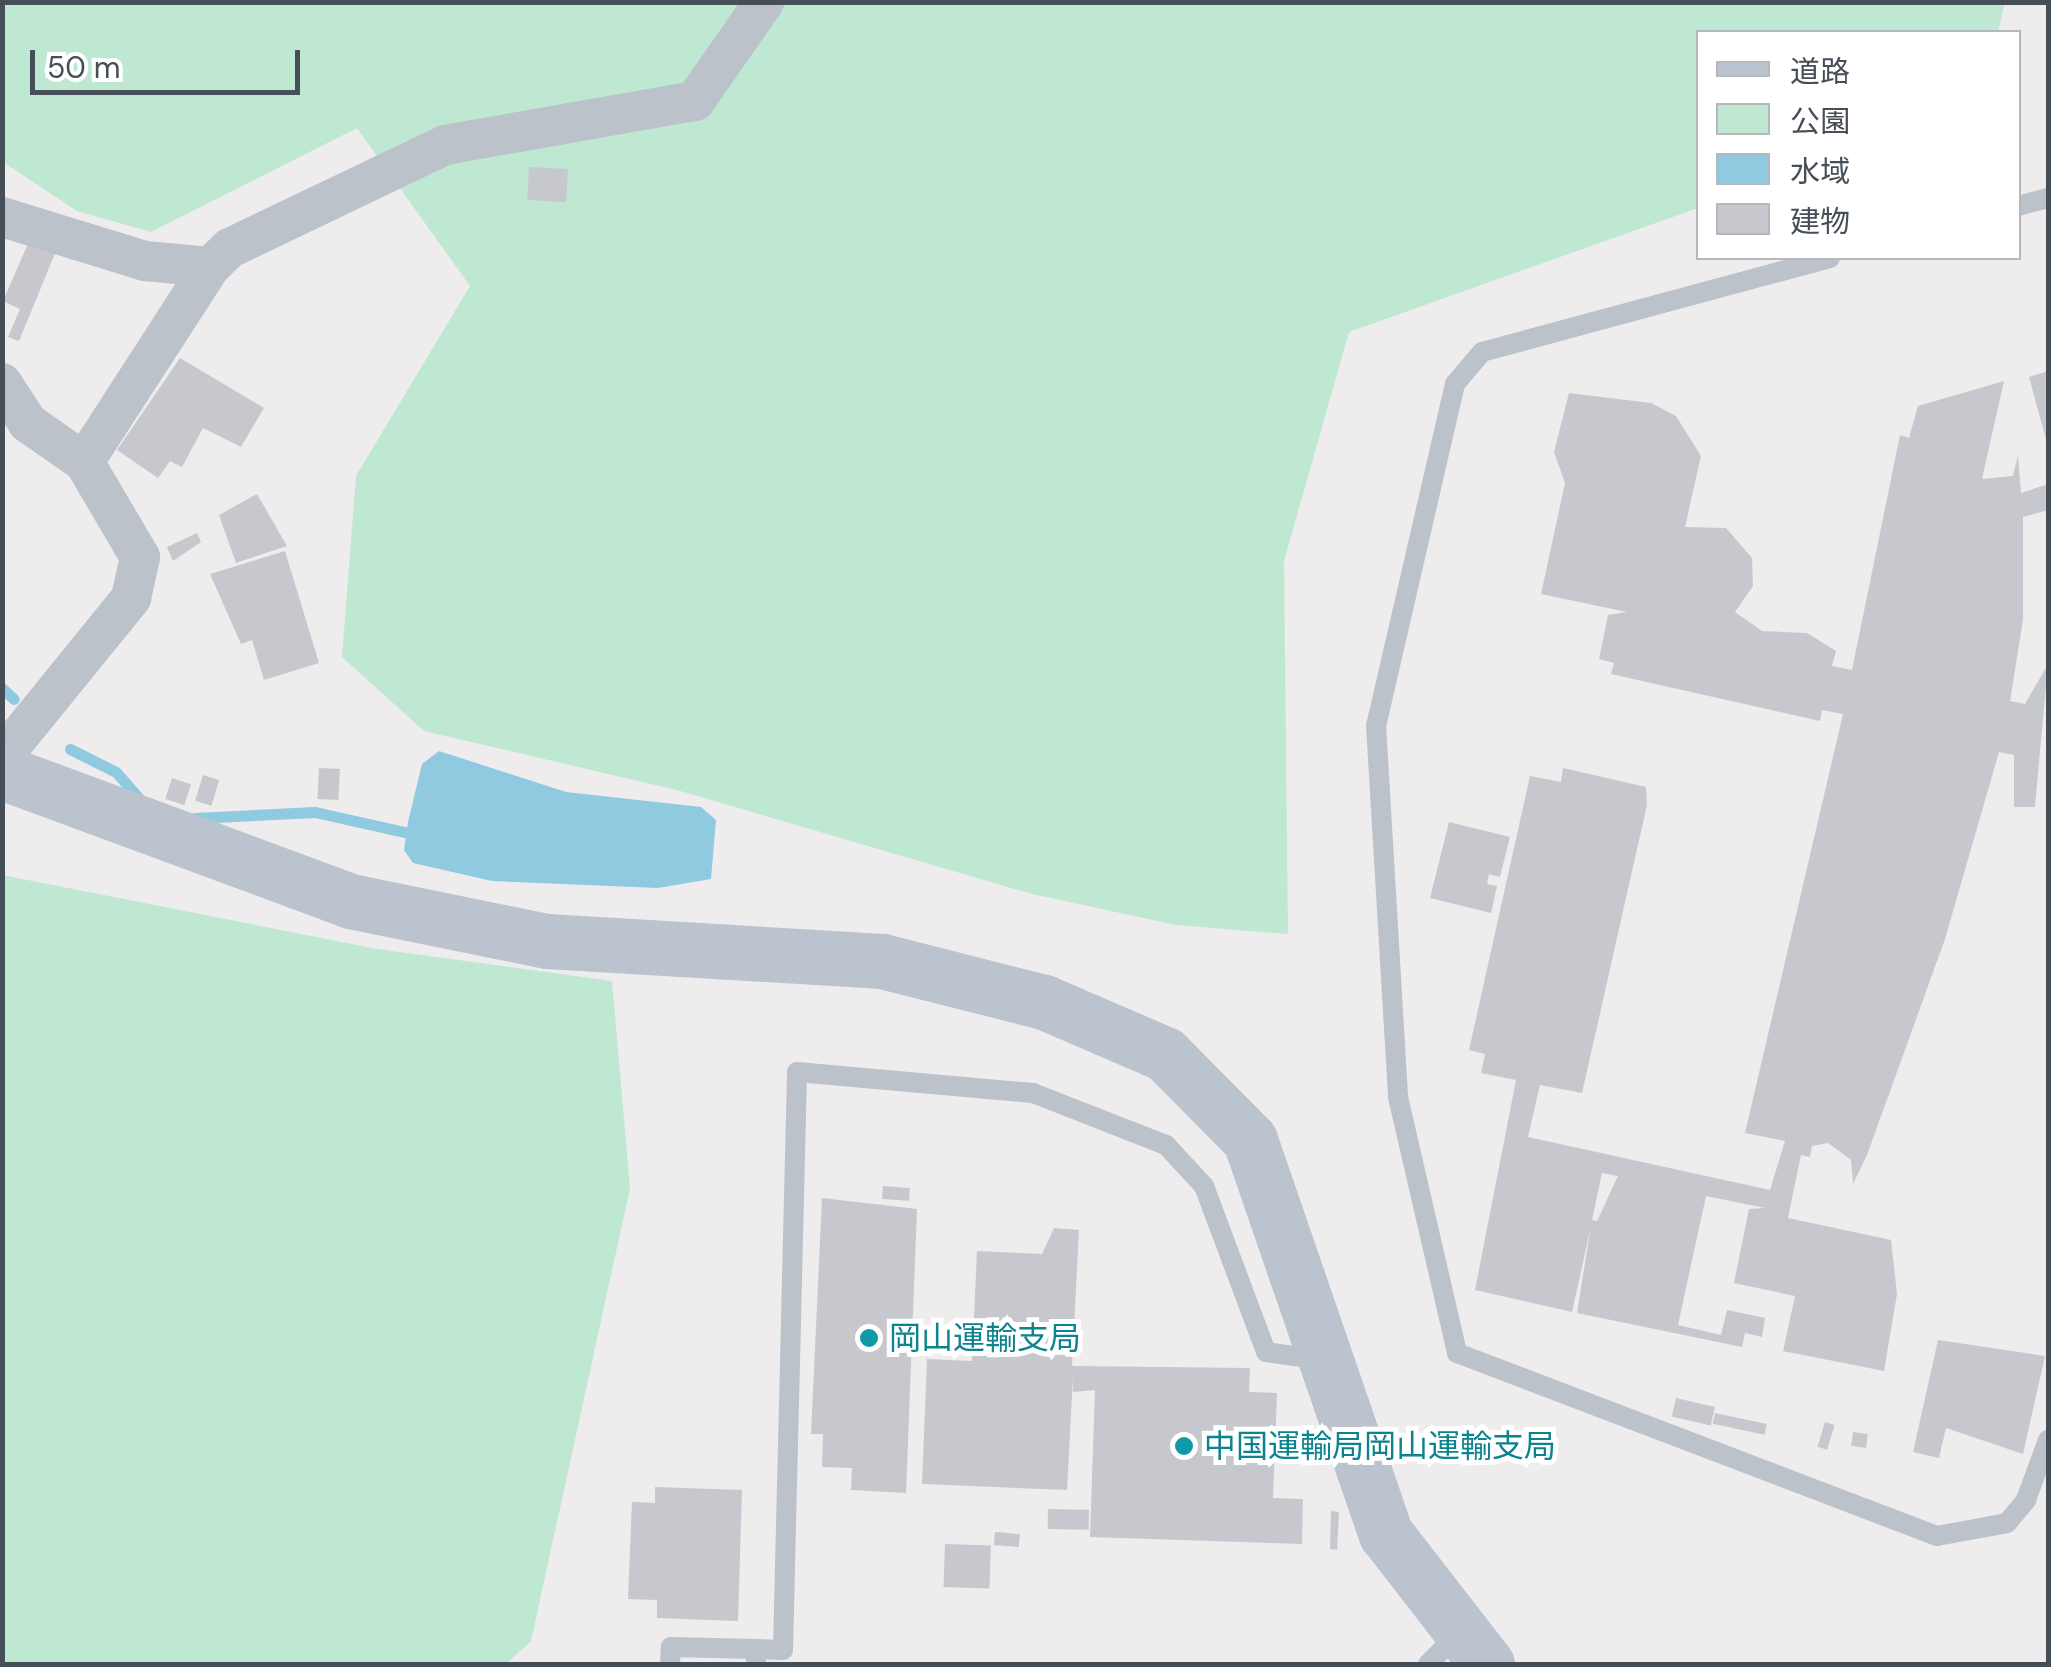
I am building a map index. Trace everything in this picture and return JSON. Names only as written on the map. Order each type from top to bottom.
[{"type":"street","points":[[84,462],[210,267],[230,248],[445,144],[694,101],[764,2]]},
{"type":"street","points":[[2,217],[145,261],[210,267]]},
{"type":"street","points":[[2,383],[28,422],[84,462],[140,557],[132,598],[2,757]]},
{"type":"street","points":[[2,772],[244,869],[482,932],[882,961],[994,986],[1128,1035],[1199,1082],[1250,1140],[1386,1534],[1457,1655]]},
{"type":"lane","points":[[2021,205],[2048,198]]},
{"type":"lane","points":[[1823,260],[1482,352],[1454,384],[1376,725],[1398,1097],[1457,1353],[1936,1536],[2007,1523],[2026,1500],[2048,1440]]},
{"type":"lane","points":[[670,1664],[670,1647],[756,1657],[783,1650],[797,1072],[1033,1092],[1166,1145],[1204,1186],[1266,1352],[1324,1360]]},
{"type":"green space","points":[[2005,2],[1998,30],[1696,30],[1696,209],[1349,332],[1284,561],[1288,934],[1176,925],[1032,894],[677,790],[424,731],[342,657],[356,476],[470,286],[357,128],[151,232],[77,211],[3,162],[2,3]]},
{"type":"green space","points":[[2,875],[377,949],[612,981],[630,1188],[531,1641],[506,1664],[3,1664]]},
{"type":"water","points":[[439,751],[566,792],[701,807],[716,820],[711,879],[658,888],[492,881],[413,863],[404,850],[408,822],[422,764]]},
{"type":"building","points":[[529,167],[568,169],[566,202],[527,200]]},
{"type":"building","points":[[30,239],[56,251],[19,341],[8,337],[20,309],[3,301]]},
{"type":"building","points":[[180,358],[264,408],[241,447],[203,428],[182,467],[170,461],[158,478],[117,450]]},
{"type":"building","points":[[2048,371],[2048,443],[2047,443],[2029,377]]},
{"type":"building","points":[[2004,381],[1982,479],[2013,476],[2018,455],[2021,493],[2048,484],[2048,510],[2023,517],[2023,620],[2010,701],[2025,704],[2048,664],[2035,807],[2014,807],[2014,755],[1999,752],[1945,939],[1853,1184],[1851,1160],[1828,1143],[1812,1146],[1810,1157],[1801,1155],[1788,1218],[1891,1240],[1897,1294],[1884,1371],[1783,1351],[1795,1296],[1734,1283],[1749,1209],[1765,1208],[1706,1196],[1678,1325],[1721,1335],[1727,1310],[1765,1318],[1762,1337],[1745,1333],[1742,1347],[1577,1313],[1591,1226],[1572,1312],[1475,1290],[1516,1080],[1481,1073],[1485,1054],[1469,1050],[1530,776],[1561,782],[1563,768],[1646,787],[1647,805],[1582,1093],[1540,1085],[1528,1137],[1770,1190],[1785,1141],[1745,1133],[1843,714],[1822,710],[1820,721],[1611,674],[1614,663],[1599,659],[1608,615],[1627,612],[1541,594],[1565,483],[1554,452],[1569,393],[1651,403],[1676,416],[1701,456],[1685,527],[1726,528],[1752,558],[1753,586],[1735,612],[1762,631],[1807,633],[1836,651],[1832,666],[1852,670],[1900,435],[1909,438],[1918,406]],"holes":[[[1602,1173],[1618,1176],[1597,1221],[1592,1220]]]},
{"type":"building","points":[[257,494],[287,546],[236,563],[219,515]]},
{"type":"building","points":[[197,533],[201,542],[173,561],[167,547]]},
{"type":"building","points":[[285,551],[319,663],[264,680],[252,640],[241,644],[210,574]]},
{"type":"building","points":[[319,768],[340,769],[338,800],[317,799]]},
{"type":"building","points":[[203,775],[219,780],[211,806],[195,801]]},
{"type":"building","points":[[172,778],[191,784],[184,805],[165,799]]},
{"type":"building","points":[[1449,822],[1510,837],[1500,877],[1489,874],[1487,884],[1497,886],[1491,913],[1430,898]]},
{"type":"building","points":[[883,1186],[910,1188],[909,1201],[882,1199]]},
{"type":"building","name":"岡山運輸支局","points":[[822,1198],[917,1209],[906,1493],[851,1490],[852,1468],[822,1467],[823,1434],[811,1434]]},
{"type":"building","points":[[1054,1228],[1079,1230],[1072,1366],[1250,1368],[1249,1392],[1277,1393],[1273,1498],[1303,1499],[1302,1544],[1090,1537],[1095,1390],[1073,1392],[1073,1377],[1067,1490],[922,1484],[927,1359],[972,1361],[977,1251],[1042,1254]]},
{"type":"building","points":[[1938,1340],[2045,1356],[2023,1454],[1946,1428],[1939,1458],[1913,1452]]},
{"type":"building","points":[[1676,1398],[1715,1407],[1711,1426],[1672,1417]]},
{"type":"building","points":[[1715,1413],[1767,1424],[1765,1435],[1713,1424]]},
{"type":"building","points":[[1825,1422],[1835,1425],[1827,1450],[1817,1447]]},
{"type":"building","points":[[1853,1432],[1868,1434],[1866,1448],[1851,1446]]},
{"type":"building","points":[[655,1487],[742,1490],[738,1621],[657,1618],[657,1600],[628,1599],[632,1502],[655,1503]]},
{"type":"building","points":[[1048,1509],[1089,1510],[1089,1530],[1048,1529]]},
{"type":"building","points":[[1331,1511],[1339,1512],[1337,1550],[1330,1549]]},
{"type":"building","points":[[995,1532],[1020,1534],[1019,1547],[994,1545]]},
{"type":"building","points":[[945,1544],[991,1546],[989,1589],[943,1587]]},
{"type":"waterway","points":[[2,688],[14,699]]},
{"type":"waterway","points":[[70,749],[116,772],[141,801]]},
{"type":"waterway","points":[[195,818],[315,812],[418,835]]},
{"type":"place","name":"岡山運輸支局","points":[[869,1338]]},
{"type":"place","name":"中国運輸局岡山運輸支局","points":[[1184,1446]]}]
